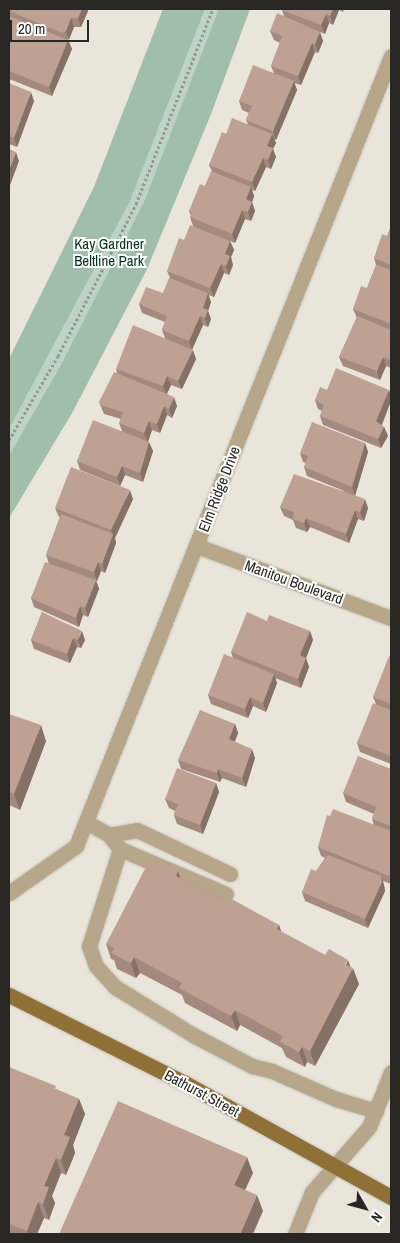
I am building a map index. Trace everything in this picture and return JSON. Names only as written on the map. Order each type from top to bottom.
[{"type":"main road","name":"Bathurst Street","points":[[9,995],[185,1083],[333,1166],[391,1196]]},
{"type":"street","name":"Elm Ridge Drive","points":[[9,893],[76,846],[391,56]]},
{"type":"street","name":"Manitou Boulevard","points":[[197,546],[391,618]]},
{"type":"street","points":[[86,822],[109,835],[120,849],[226,894]]},
{"type":"street","points":[[109,835],[137,830],[230,874]]},
{"type":"street","points":[[120,849],[89,946],[96,966],[115,987],[193,1035],[252,1066],[272,1071],[336,1099],[376,1111]]},
{"type":"street","points":[[295,1234],[312,1192],[333,1166],[364,1135],[376,1111],[391,1072]]},
{"type":"path","points":[[9,440],[58,356],[136,204],[213,9]]},
{"type":"green space","name":"Kay Gardner Beltline Park","points":[[163,9],[250,9],[211,114],[147,269],[72,413],[9,518],[9,359],[94,187]]},
{"type":"green space","points":[[163,9],[205,9],[129,203],[9,429],[9,359],[94,187]]},
{"type":"green space","points":[[219,9],[250,9],[211,114],[147,269],[72,413],[9,518],[9,456],[62,363],[144,202]]},
{"type":"building","points":[[9,9],[82,9],[78,18],[71,18],[66,31],[62,33],[9,11]]},
{"type":"building","points":[[282,9],[333,9],[330,16],[326,14],[321,25]]},
{"type":"building","points":[[277,13],[320,32],[315,44],[312,43],[298,76],[271,66],[282,36],[270,31]]},
{"type":"building","points":[[9,16],[68,40],[49,87],[9,71]]},
{"type":"building","points":[[253,65],[294,81],[273,131],[246,120],[252,106],[239,101]]},
{"type":"building","points":[[9,83],[31,92],[14,138],[9,136]]},
{"type":"building","points":[[232,118],[272,134],[267,146],[273,148],[268,160],[263,158],[252,182],[209,165],[222,132],[226,134]]},
{"type":"building","points":[[9,149],[16,152],[9,170]]},
{"type":"building","points":[[211,171],[251,187],[246,199],[252,202],[248,212],[242,210],[232,234],[190,217],[192,212],[189,211],[200,184],[205,186]]},
{"type":"building","points":[[190,225],[230,241],[225,254],[230,256],[226,266],[221,264],[210,288],[167,271],[179,238],[184,240]]},
{"type":"building","points":[[391,226],[391,265],[374,258],[382,234],[387,236]]},
{"type":"building","points":[[376,265],[391,270],[391,324],[353,309],[361,286],[367,288]]},
{"type":"building","points":[[169,278],[208,293],[203,308],[208,310],[205,318],[200,316],[189,341],[162,330],[167,316],[139,304],[146,287],[163,293]]},
{"type":"building","points":[[357,316],[391,330],[389,340],[391,341],[391,360],[383,357],[377,371],[339,357]]},
{"type":"building","points":[[133,325],[193,350],[178,381],[167,376],[163,386],[116,369]]},
{"type":"building","points":[[336,368],[389,390],[376,421],[384,427],[378,439],[320,416],[324,405],[315,400],[320,387],[327,390]]},
{"type":"building","points":[[114,372],[174,397],[169,409],[164,406],[157,424],[149,421],[144,433],[119,423],[123,412],[101,405],[99,402]]},
{"type":"building","points":[[93,420],[149,442],[140,473],[122,466],[117,477],[77,461]]},
{"type":"building","points":[[312,422],[365,443],[352,487],[304,467],[308,456],[300,453]]},
{"type":"building","points":[[71,467],[130,490],[111,530],[55,508]]},
{"type":"building","points":[[294,474],[365,499],[360,512],[355,510],[346,534],[306,518],[304,523],[293,519],[294,512],[280,507]]},
{"type":"building","points":[[61,514],[113,534],[102,564],[98,562],[94,572],[46,555]]},
{"type":"building","points":[[45,562],[96,580],[85,608],[80,606],[76,618],[31,598]]},
{"type":"building","points":[[42,612],[82,631],[78,640],[73,638],[67,654],[31,640]]},
{"type":"building","points":[[247,612],[267,621],[269,615],[310,631],[300,655],[306,658],[298,679],[231,652]]},
{"type":"building","points":[[224,654],[274,674],[263,703],[250,697],[245,709],[208,695]]},
{"type":"building","points":[[389,656],[391,656],[391,704],[373,697]]},
{"type":"building","points":[[373,703],[391,710],[391,756],[357,743]]},
{"type":"building","points":[[200,710],[235,724],[229,739],[252,749],[242,778],[218,769],[217,773],[178,760]]},
{"type":"building","points":[[9,714],[41,725],[14,794],[9,792]]},
{"type":"building","points":[[358,756],[391,769],[391,826],[372,819],[376,807],[343,793]]},
{"type":"building","points":[[177,768],[216,783],[200,825],[174,815],[178,804],[165,799]]},
{"type":"building","points":[[333,809],[391,831],[391,871],[389,876],[318,847],[327,815],[330,816]]},
{"type":"building","points":[[328,855],[381,876],[382,882],[365,919],[302,892],[311,869],[316,871]]},
{"type":"building","points":[[149,861],[178,871],[176,876],[225,902],[228,897],[279,925],[277,929],[325,955],[329,949],[348,960],[345,964],[353,968],[310,1051],[302,1047],[299,1052],[280,1042],[283,1036],[235,1010],[231,1016],[179,988],[182,983],[134,957],[131,963],[111,953],[114,948],[106,944]]},
{"type":"building","points":[[9,1067],[56,1086],[55,1089],[79,1099],[64,1135],[70,1137],[61,1160],[56,1158],[44,1186],[49,1187],[43,1204],[38,1202],[27,1231],[9,1224]]},
{"type":"building","points":[[118,1101],[247,1157],[234,1185],[257,1195],[240,1234],[59,1234]]}]
